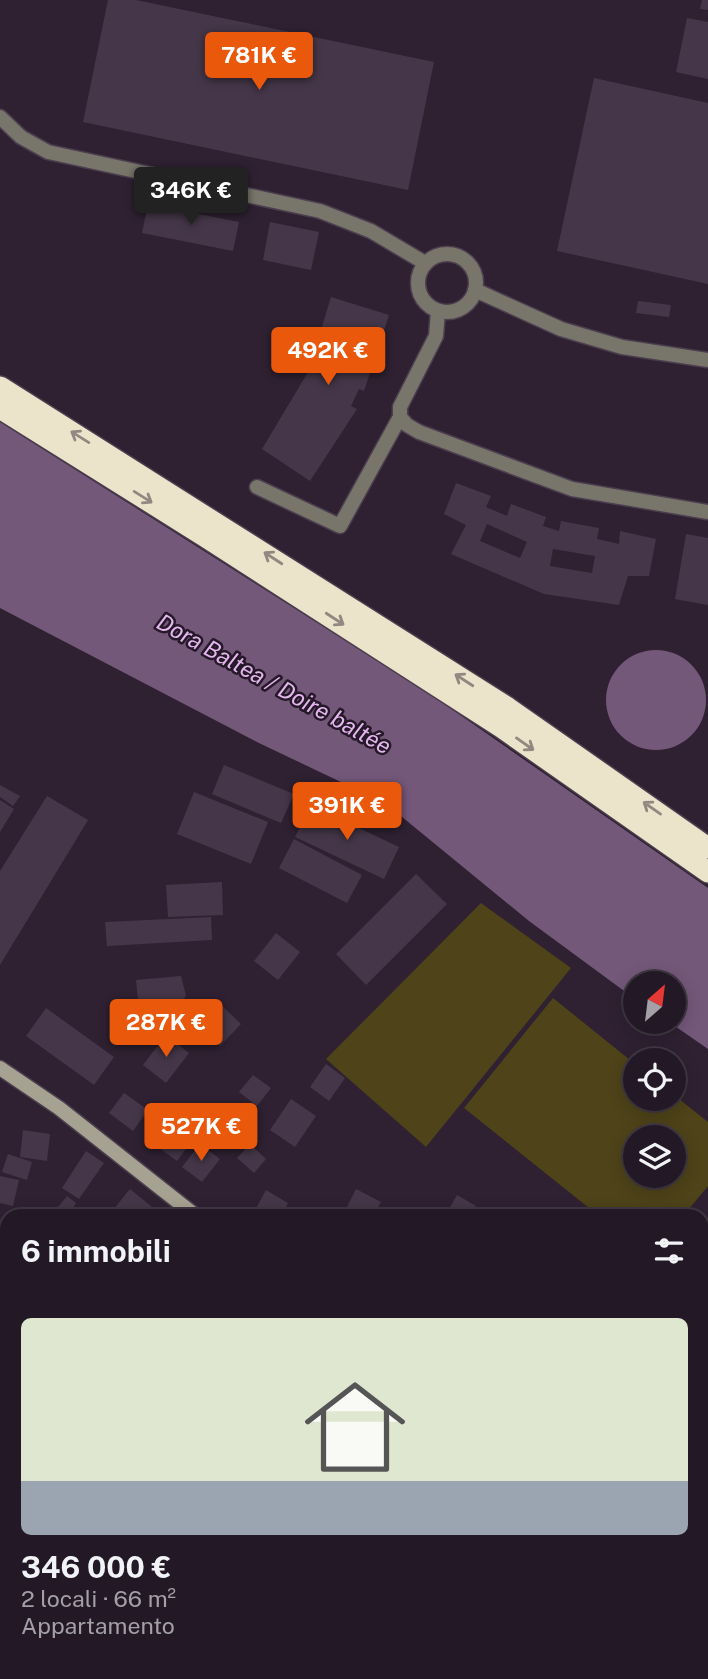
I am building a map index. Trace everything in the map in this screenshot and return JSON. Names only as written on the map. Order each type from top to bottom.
[{"type":"highway","points":[[5,397],[23,422],[502,727],[708,872]]},
{"type":"highway","points":[[5,397],[508,708],[708,848]]},
{"type":"main road","points":[[0,1068],[60,1108],[187,1209]]},
{"type":"street","points":[[0,117],[21,137],[48,152],[320,211],[371,231],[425,263]]},
{"type":"street","points":[[442,254],[460,257],[473,271],[475,290],[472,299],[457,311],[438,312],[428,306],[420,296],[417,285],[419,273],[425,263],[442,254]]},
{"type":"street","points":[[475,290],[561,329],[622,347],[708,360]]},
{"type":"street","points":[[257,487],[340,526],[400,417],[400,407],[436,335],[438,312]]},
{"type":"street","points":[[400,417],[419,432],[572,489],[708,512]]},
{"type":"shaded area","points":[[481,903],[571,968],[426,1147],[326,1059]]},
{"type":"shaded area","points":[[553,998],[623,1054],[623,1111],[686,1111],[686,1105],[708,1122],[708,1186],[689,1209],[590,1209],[464,1108]]},
{"type":"water","name":"Dora Baltea / Doire baltée","points":[[0,422],[430,694],[708,888],[708,1049],[686,1034],[686,971],[623,971],[623,990],[529,921],[385,803],[259,743],[0,608]]},
{"type":"water","points":[[656,650],[675,654],[691,665],[702,681],[706,700],[702,719],[691,735],[675,746],[656,750],[637,746],[621,735],[610,719],[606,700],[610,681],[621,665],[637,654]]},
{"type":"building","points":[[108,0],[136,0],[434,62],[408,190],[83,122]]},
{"type":"building","points":[[702,0],[708,0],[708,10],[700,9]]},
{"type":"building","points":[[687,18],[708,22],[708,79],[676,72]]},
{"type":"building","points":[[594,78],[708,103],[708,284],[557,251]]},
{"type":"building","points":[[148,204],[239,222],[233,251],[142,233]]},
{"type":"building","points":[[270,222],[319,232],[311,270],[263,260]]},
{"type":"building","points":[[331,297],[389,315],[364,391],[359,389],[351,406],[357,409],[310,481],[262,449],[308,372]]},
{"type":"building","points":[[638,301],[671,305],[669,317],[636,313]]},
{"type":"building","points":[[456,483],[491,496],[486,507],[507,516],[511,504],[546,517],[543,526],[559,531],[561,521],[599,528],[597,539],[619,544],[620,531],[656,539],[649,576],[628,576],[619,605],[544,594],[451,554],[466,525],[444,514]],"holes":[[[487,524],[527,542],[520,558],[480,541]],[[553,549],[595,556],[592,573],[550,566]]]},
{"type":"building","points":[[686,534],[708,538],[708,605],[675,599]]},
{"type":"building","points":[[224,765],[294,794],[281,823],[212,794]]},
{"type":"building","points":[[0,785],[20,796],[13,806],[0,797]]},
{"type":"building","points":[[194,792],[268,822],[251,864],[177,834]]},
{"type":"building","points":[[47,796],[88,820],[0,965],[0,871]]},
{"type":"building","points":[[0,800],[14,809],[0,832]]},
{"type":"building","points":[[310,805],[399,847],[384,879],[295,837]]},
{"type":"building","points":[[294,839],[362,875],[347,903],[279,868]]},
{"type":"building","points":[[416,874],[447,904],[366,985],[336,954]]},
{"type":"building","points":[[222,882],[223,915],[168,917],[166,885]]},
{"type":"building","points":[[211,917],[212,940],[107,946],[105,922]]},
{"type":"building","points":[[276,933],[300,952],[278,980],[254,961]]},
{"type":"building","points":[[181,976],[186,996],[159,1028],[141,1029],[136,980]]},
{"type":"building","points":[[219,1003],[241,1024],[220,1046],[198,1025]]},
{"type":"building","points":[[46,1008],[114,1057],[94,1085],[26,1036]]},
{"type":"building","points":[[166,1035],[189,1053],[166,1083],[143,1065]]},
{"type":"building","points":[[326,1064],[345,1078],[329,1101],[310,1087]]},
{"type":"building","points":[[253,1075],[271,1088],[257,1106],[239,1092]]},
{"type":"building","points":[[124,1093],[148,1110],[133,1131],[109,1113]]},
{"type":"building","points":[[291,1099],[316,1116],[295,1147],[270,1130]]},
{"type":"building","points":[[169,1110],[198,1132],[177,1161],[147,1139]]},
{"type":"building","points":[[23,1130],[50,1134],[47,1161],[20,1157]]},
{"type":"building","points":[[200,1144],[220,1159],[202,1182],[182,1167]]},
{"type":"building","points":[[250,1144],[266,1159],[254,1173],[237,1158]]},
{"type":"building","points":[[86,1151],[104,1163],[79,1199],[62,1188]]},
{"type":"building","points":[[8,1154],[32,1162],[27,1180],[2,1172]]},
{"type":"building","points":[[0,1176],[19,1180],[13,1206],[0,1203]]},
{"type":"building","points":[[130,1189],[155,1209],[114,1209]]},
{"type":"building","points":[[356,1189],[381,1202],[377,1209],[346,1209]]},
{"type":"building","points":[[266,1190],[288,1203],[285,1209],[256,1209]]},
{"type":"building","points":[[457,1195],[476,1206],[474,1209],[449,1209]]},
{"type":"building","points":[[67,1196],[76,1203],[74,1209],[57,1209]]}]
